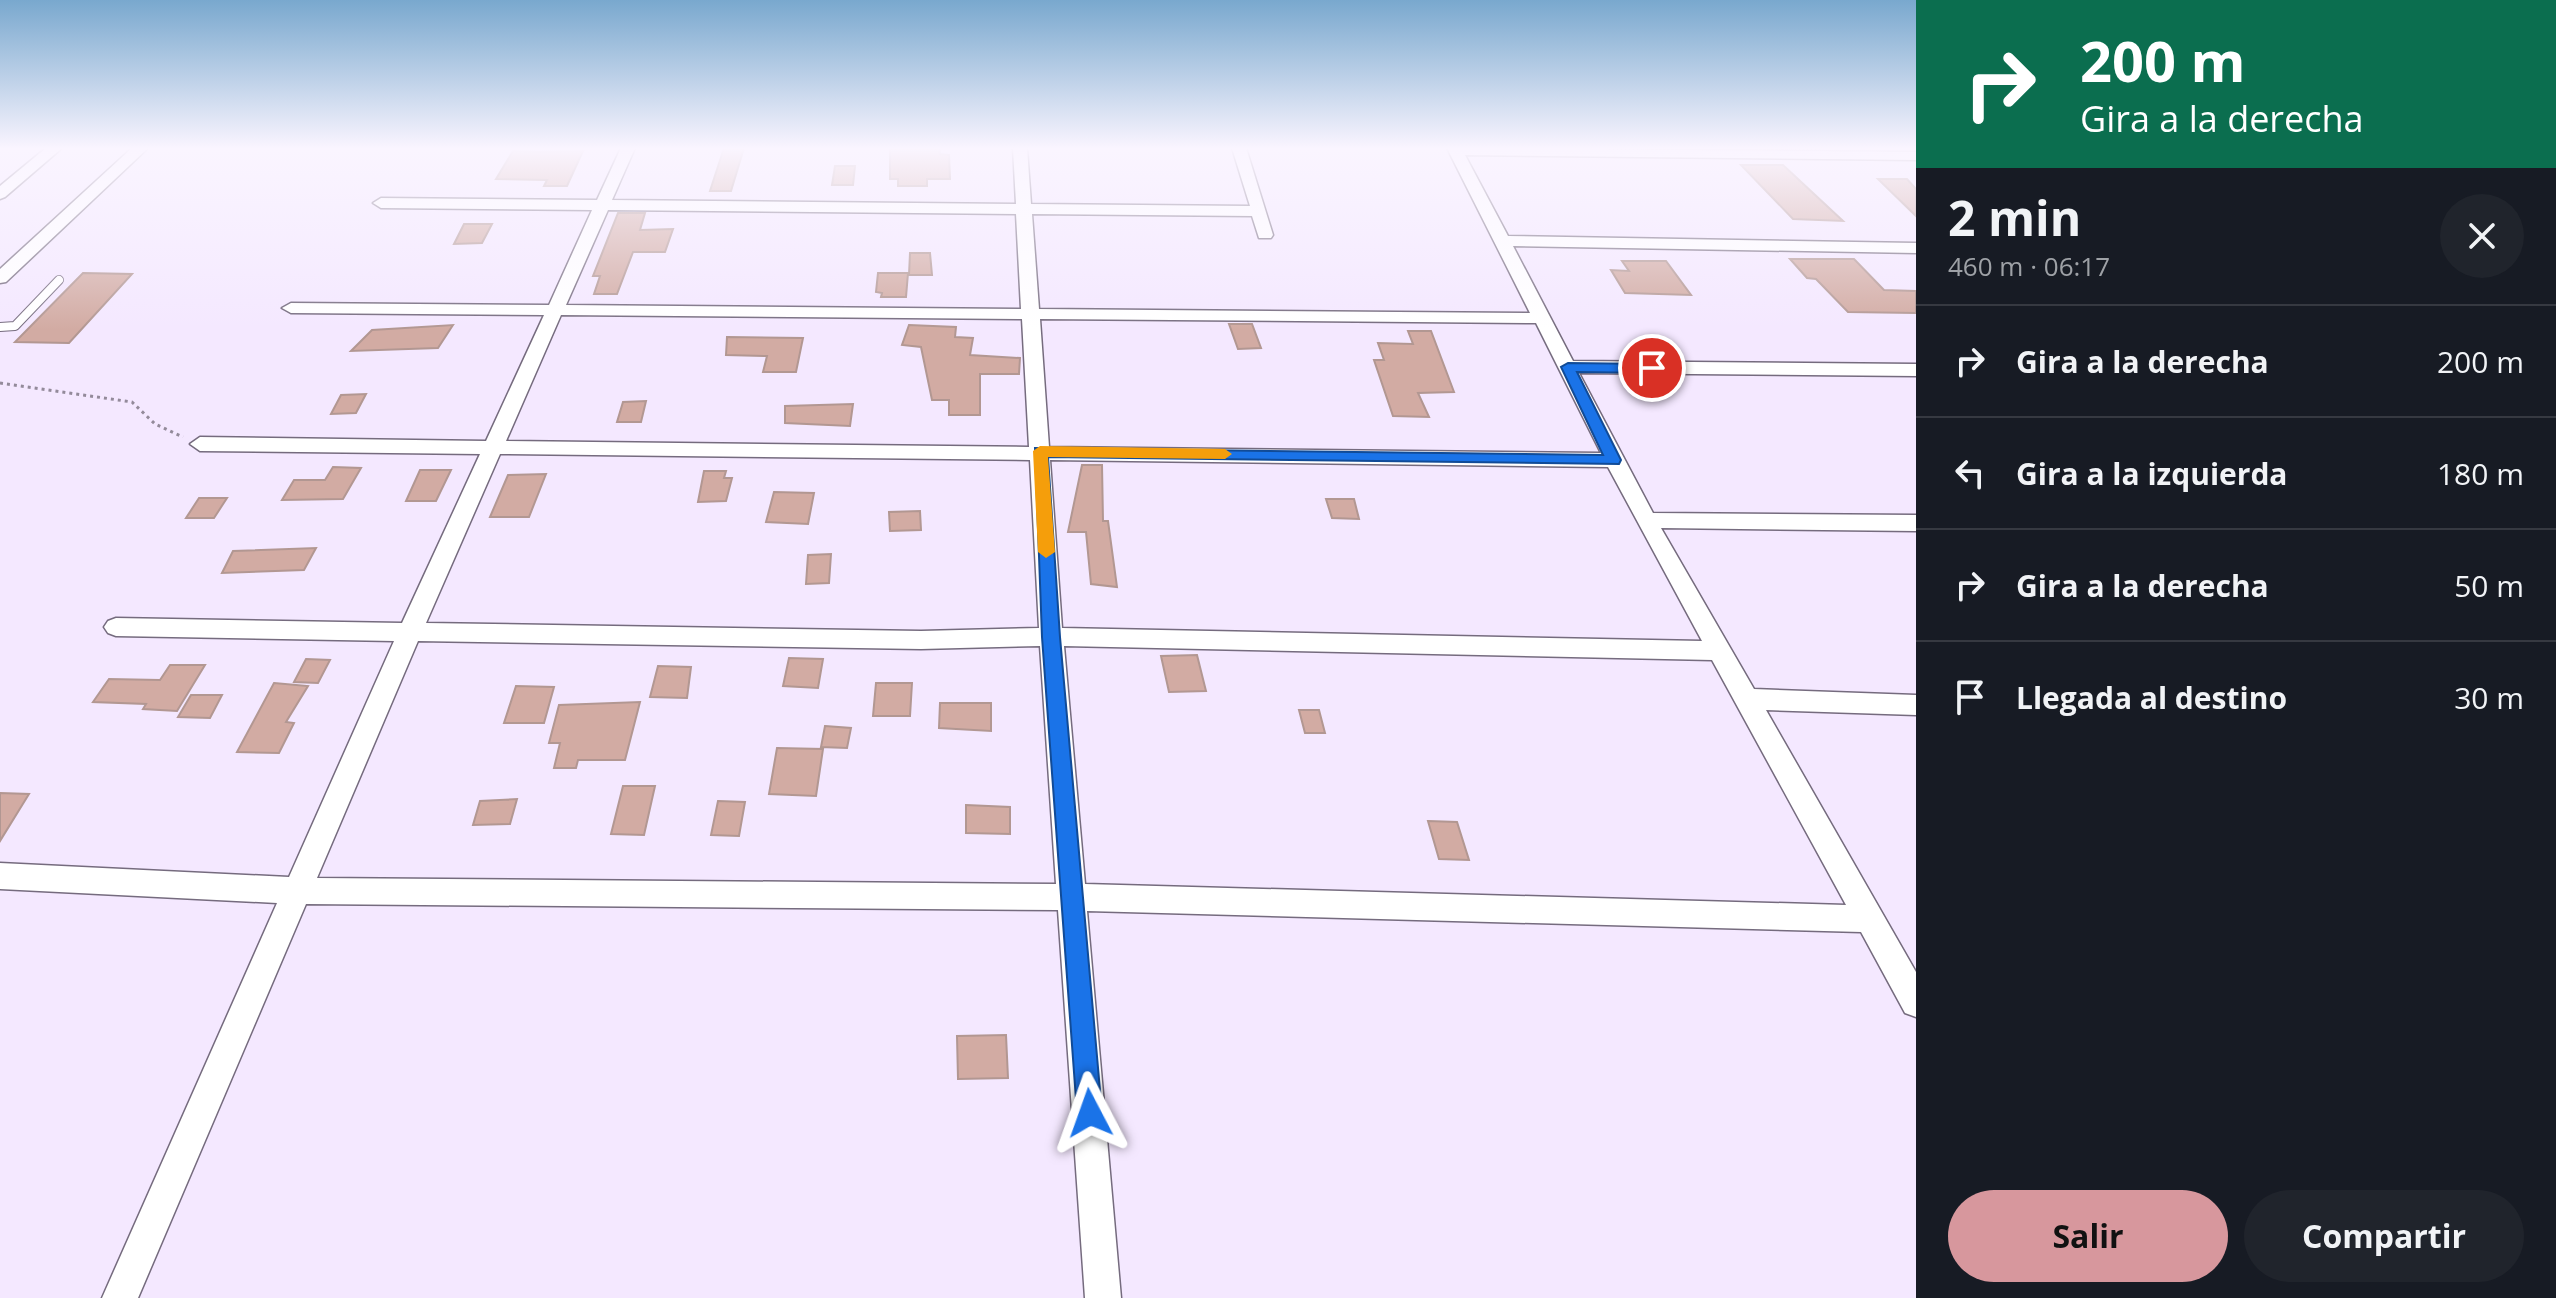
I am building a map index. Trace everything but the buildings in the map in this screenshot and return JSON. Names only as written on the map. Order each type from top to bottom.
[{"type":"street","points":[[0,278],[75,209]]},
{"type":"street","points":[[120,1298],[409,634],[552,311],[601,209]]},
{"type":"street","points":[[1026,209],[1051,637],[1074,897],[1103,1298]]},
{"type":"street","points":[[1071,209],[1259,211],[1265,235]]},
{"type":"street","points":[[1485,209],[1510,230],[1543,242],[1916,248]]},
{"type":"street","points":[[1510,230],[1542,318],[1613,460],[1717,651],[1916,1002]]},
{"type":"street","points":[[291,308],[1542,318]]},
{"type":"street","points":[[1568,367],[1916,370]]},
{"type":"street","points":[[200,444],[1040,451],[1613,460]]},
{"type":"street","points":[[1646,520],[1916,523]]},
{"type":"street","points":[[116,627],[921,640],[1051,637],[1717,651]]},
{"type":"street","points":[[1744,699],[1916,705]]},
{"type":"street","points":[[0,876],[299,891],[1074,897],[1870,919]]},
{"type":"lane","points":[[0,327],[15,326],[59,280]]},
{"type":"path","points":[[0,383],[132,402],[143,408],[159,427],[200,444]]},
{"type":"slow traffic","points":[[1046,552],[1040,451],[1225,454]]},
{"type":"route","points":[[1090,1113],[1051,637],[1040,451],[1613,460],[1568,367],[1652,368]]}]
